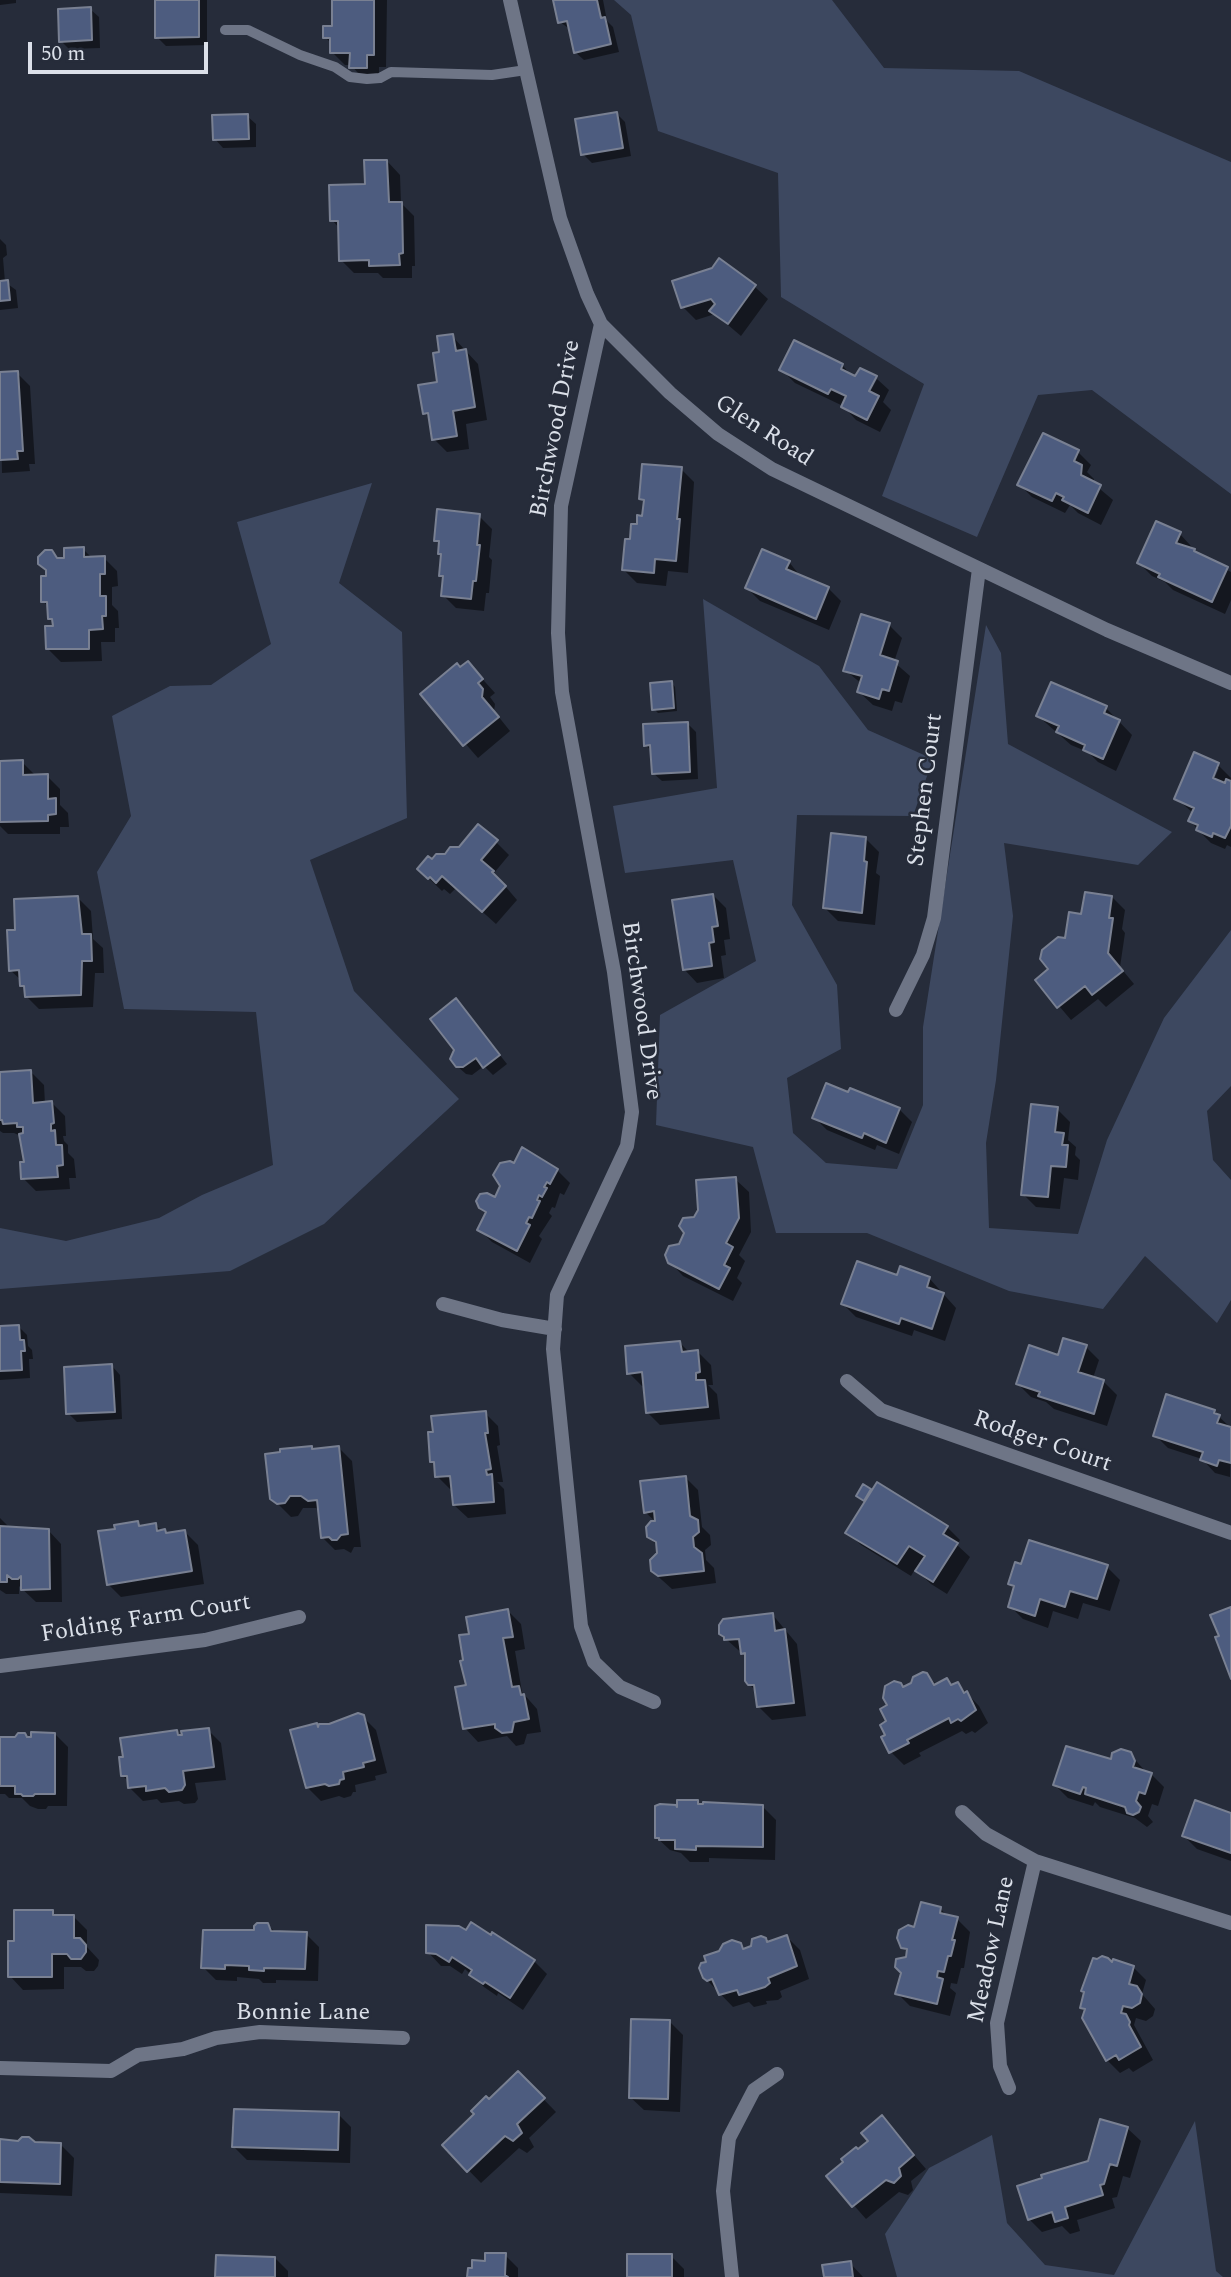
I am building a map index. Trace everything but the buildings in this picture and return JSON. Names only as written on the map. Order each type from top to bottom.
[{"type":"street","name":"Glen Road","points":[[510,0],[560,218],[587,294],[601,324],[670,393],[718,434],[772,470],[1107,630],[1231,683]]},
{"type":"street","name":"Birchwood Drive","points":[[601,324],[561,506],[558,632],[562,692],[614,972],[632,1112],[627,1146],[557,1295],[553,1349],[581,1626],[594,1662],[620,1687],[654,1702]]},
{"type":"street","name":"Stephen Court","points":[[896,1010],[923,955],[934,918],[979,569]]},
{"type":"street","points":[[443,1304],[502,1320],[555,1329]]},
{"type":"street","name":"Rodger Court","points":[[847,1381],[881,1410],[1231,1533]]},
{"type":"street","name":"Folding Farm Court","points":[[0,1666],[205,1640],[299,1617]]},
{"type":"street","name":"Meadow Lane","points":[[962,1812],[986,1834],[1035,1861],[1231,1923]]},
{"type":"street","name":"Meadow Lane","points":[[1009,2088],[1000,2066],[997,2023],[1035,1861]]},
{"type":"street","name":"Bonnie Lane","points":[[0,2068],[111,2071],[138,2055],[183,2049],[216,2038],[260,2032],[402,2038]]},
{"type":"street","points":[[732,2277],[723,2191],[729,2138],[754,2090],[777,2074]]},
{"type":"lane","points":[[225,30],[248,30],[300,55],[335,67],[350,77],[380,78],[391,72],[492,75],[526,70]]},
{"type":"shaded area","points":[[614,0],[832,0],[884,68],[1019,71],[1231,162],[1231,494],[1092,390],[1038,395],[977,537],[882,496],[924,384],[781,297],[778,173],[658,131],[631,15]]},
{"type":"shaded area","points":[[372,483],[339,583],[402,632],[407,818],[310,860],[354,991],[459,1099],[324,1224],[230,1271],[0,1289],[0,1228],[66,1241],[159,1218],[202,1195],[273,1165],[256,1012],[124,1009],[97,872],[131,816],[112,716],[170,686],[211,685],[271,644],[237,522]]},
{"type":"shaded area","points":[[703,599],[819,666],[868,730],[933,759],[913,816],[797,815],[792,905],[837,985],[841,1049],[787,1078],[793,1133],[826,1163],[897,1169],[923,1105],[923,1027],[986,625],[1001,653],[1008,744],[1172,832],[1138,865],[1004,843],[1013,916],[996,1080],[986,1143],[989,1228],[1078,1234],[1107,1140],[1164,1018],[1231,930],[1231,1086],[1207,1111],[1213,1160],[1231,1180],[1231,1300],[1217,1323],[1145,1256],[1103,1309],[1009,1291],[867,1233],[776,1233],[753,1147],[656,1125],[660,1015],[756,961],[733,860],[625,873],[613,806],[717,788]]},
{"type":"shaded area","points":[[1195,2121],[1216,2271],[1223,2277],[897,2277],[885,2234],[929,2168],[992,2135],[1007,2223],[1045,2265],[1114,2275]]}]
